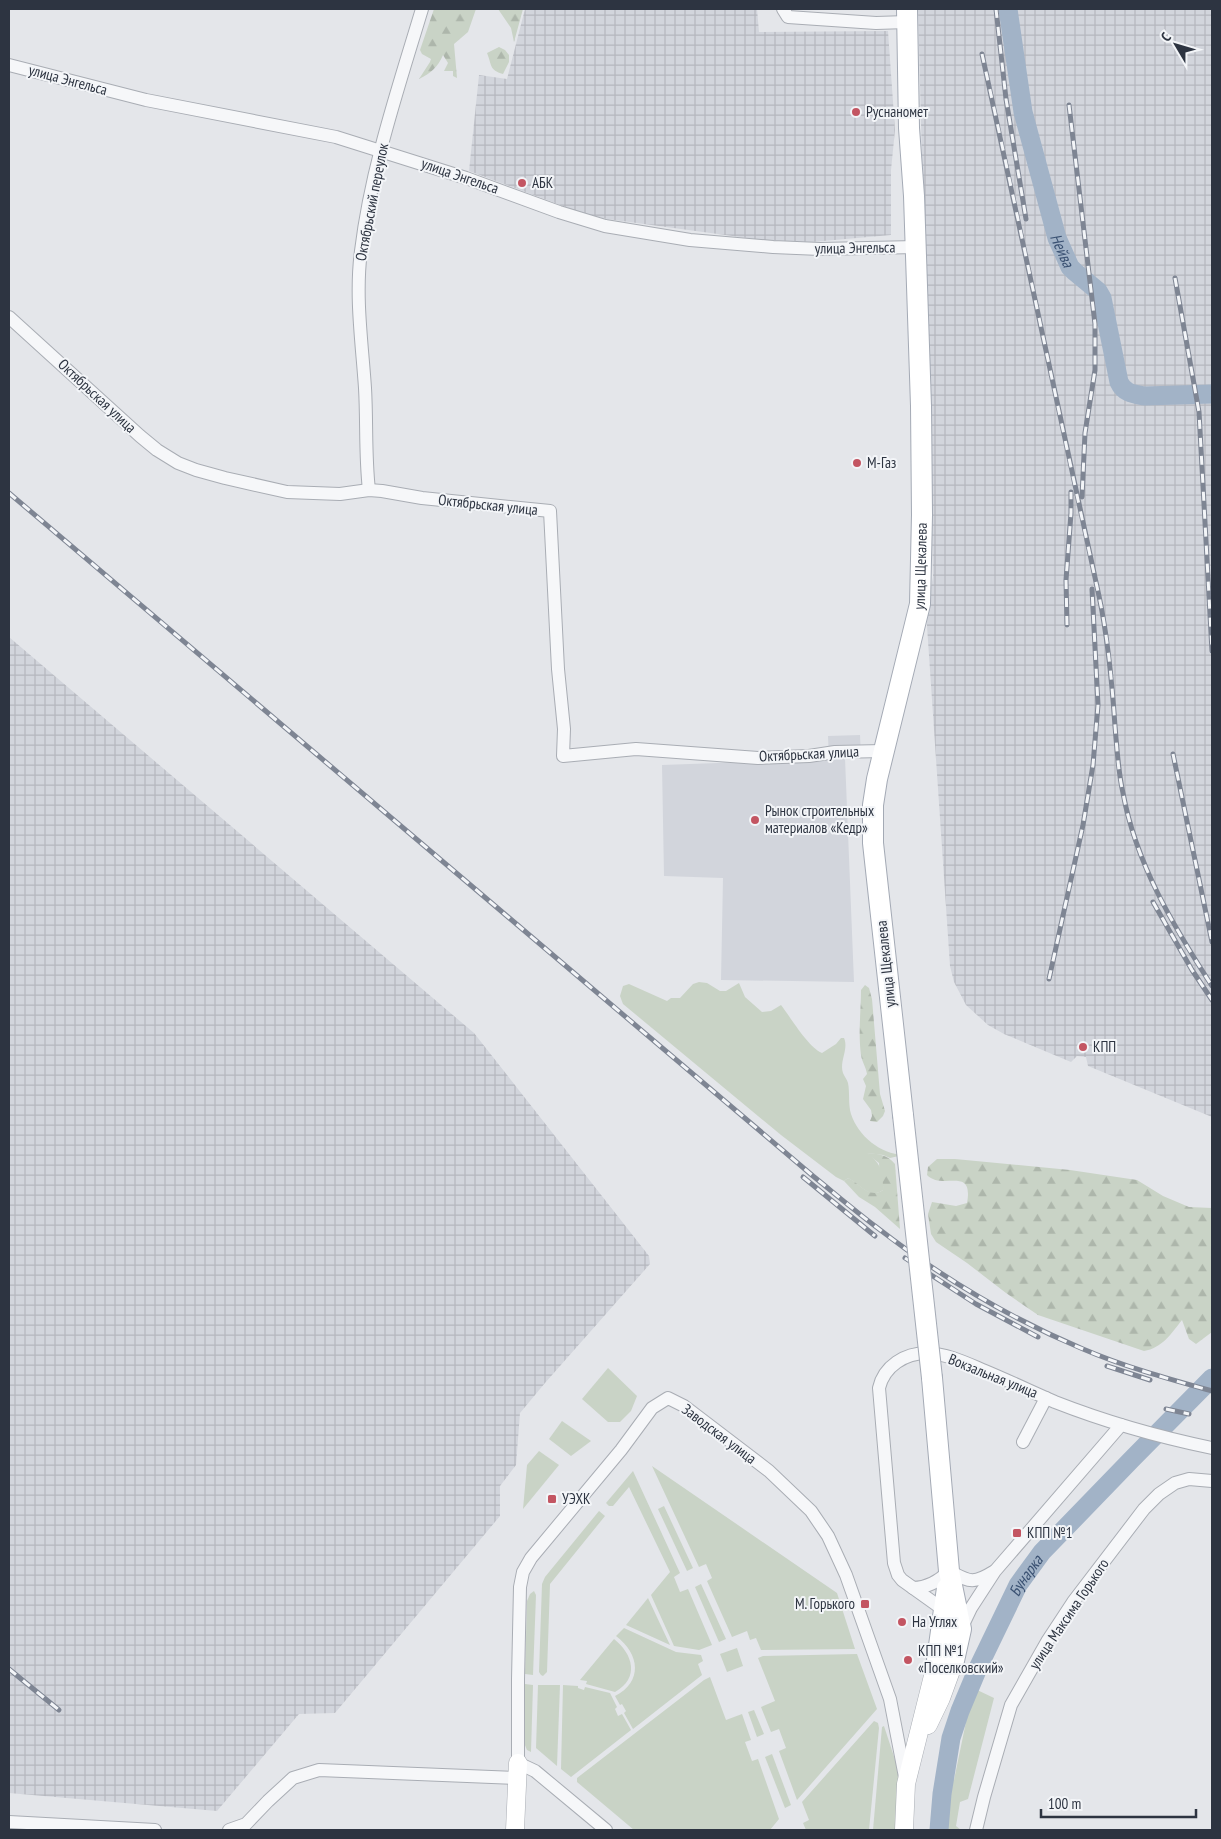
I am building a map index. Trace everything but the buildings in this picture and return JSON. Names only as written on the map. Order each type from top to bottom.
[{"type":"main road","name":"улица Щекалева","points":[[907,16],[909,128],[916,247],[921,406],[922,514],[920,604],[883,751],[873,805],[873,843],[932,1378],[948,1571]]},
{"type":"main road","points":[[904,1830],[906,1784],[940,1661],[948,1571]]},
{"type":"main road","points":[[940,1661],[961,1629],[948,1571]]},
{"type":"main road","points":[[515,1830],[517,1771]]},
{"type":"street","name":"Октябрьский переулок","points":[[369,490],[366,460],[365,391],[359,274],[364,232],[380,150],[422,9]]},
{"type":"street","points":[[783,9],[788,17],[876,23],[907,16]]},
{"type":"street","name":"улица Энгельса","points":[[9,64],[146,100],[336,136],[605,226],[690,240],[773,247],[820,249],[916,247]]},
{"type":"street","name":"Октябрьская улица","points":[[9,316],[140,436],[178,463],[225,478],[287,492],[340,494],[369,490],[422,498],[550,511],[557,659],[564,729],[563,756],[636,749],[758,758],[809,756],[835,752],[883,751]]},
{"type":"street","name":"Вокзальная улица","points":[[944,1610],[902,1580],[894,1563],[879,1388],[886,1372],[902,1359],[912,1355],[927,1353],[953,1357],[1046,1398],[1121,1425],[1172,1440],[1212,1448]]},
{"type":"street","name":"Заводская улица","points":[[517,1771],[518,1652],[520,1587],[523,1572],[531,1558],[615,1457],[652,1408],[668,1398],[684,1406],[769,1471],[811,1511],[828,1536],[846,1575],[890,1699],[905,1770],[906,1784]]},
{"type":"street","points":[[1023,1442],[1046,1398]]},
{"type":"street","points":[[961,1629],[971,1608],[995,1571],[1121,1425]]},
{"type":"street","name":"улица Максима Горького","points":[[976,1830],[1011,1705],[1053,1632],[1144,1509],[1159,1494],[1175,1483],[1189,1479],[1212,1481]]},
{"type":"street","points":[[913,1588],[926,1587],[942,1578],[948,1571],[974,1582],[995,1571]]},
{"type":"street","points":[[230,1830],[246,1824],[294,1778],[319,1770],[536,1771],[606,1830]]},
{"type":"street","points":[[9,1822],[154,1830]]},
{"type":"shaded area","points":[[525,9],[757,9],[759,32],[888,31],[895,130],[891,170],[891,235],[812,242],[762,240],[607,219],[582,213],[469,171],[479,75],[507,79]]},
{"type":"shaded area","points":[[918,9],[1212,9],[1212,1117],[1088,1066],[1086,1057],[1077,1056],[1071,1062],[1004,1034],[988,1025],[966,1005],[954,982],[950,966],[926,611],[933,577]]},
{"type":"shaded area","points":[[9,637],[474,1033],[649,1256],[650,1264],[520,1413],[516,1465],[500,1486],[500,1516],[335,1713],[299,1714],[217,1811],[9,1793]]},
{"type":"shaded area","name":"Рынок строительных материалов «Кедр»","points":[[860,735],[861,757],[845,758],[854,982],[721,980],[723,878],[664,876],[662,765],[829,759],[828,736]]},
{"type":"green space","points":[[434,9],[476,9],[468,32],[454,44],[457,78],[453,76],[453,71],[444,71],[448,63],[443,55],[434,69],[419,79],[431,59],[422,54],[420,50]]},
{"type":"green space","points":[[498,9],[523,9],[514,42],[511,28]]},
{"type":"green space","points":[[499,47],[509,55],[509,62],[503,74],[493,69],[487,53]]},
{"type":"green space","points":[[699,982],[707,983],[720,991],[726,991],[739,983],[745,997],[762,1012],[771,1011],[781,1005],[811,1045],[822,1053],[836,1044],[841,1038],[844,1038],[845,1047],[842,1069],[848,1083],[850,1110],[854,1122],[871,1142],[887,1151],[903,1155],[890,1158],[867,1153],[876,1161],[881,1169],[883,1190],[878,1193],[869,1192],[848,1178],[844,1181],[836,1177],[781,1135],[623,1004],[620,996],[623,986],[629,984],[667,1001],[671,998],[680,998],[693,984]]},
{"type":"green space","points":[[865,985],[869,988],[872,999],[880,1094],[885,1111],[877,1122],[870,1121],[872,1116],[871,1110],[863,1099],[866,1086],[863,1079],[867,1074],[861,1055],[860,1030],[861,990]]},
{"type":"green space","points":[[866,1153],[885,1156],[895,1164],[900,1229],[875,1207],[859,1197],[844,1181],[848,1178],[865,1190],[873,1193],[883,1190],[879,1163]]},
{"type":"green space","points":[[937,1159],[1070,1170],[1137,1180],[1163,1196],[1189,1207],[1212,1208],[1212,1332],[1196,1344],[1189,1339],[1182,1320],[1161,1344],[1144,1351],[1038,1315],[936,1242],[931,1234],[928,1214],[932,1202],[956,1206],[967,1203],[968,1192],[966,1185],[961,1182],[941,1181],[927,1175],[928,1167]]},
{"type":"green space","points":[[608,1368],[637,1396],[631,1411],[620,1422],[608,1422],[582,1399]]},
{"type":"green space","points":[[562,1421],[591,1441],[571,1456],[549,1439]]},
{"type":"green space","points":[[539,1451],[559,1465],[523,1509],[527,1465]]},
{"type":"green space","points":[[652,1466],[837,1593],[855,1649],[761,1650],[756,1638],[750,1640],[747,1631],[732,1637],[707,1581],[712,1578],[706,1564],[699,1567]]},
{"type":"green space","points":[[633,1471],[680,1573],[674,1577],[680,1592],[688,1589],[712,1645],[699,1650],[674,1646],[651,1595],[670,1572],[629,1487],[613,1506],[609,1506],[606,1503]]},
{"type":"green space","points":[[664,1506],[693,1568],[687,1571],[658,1509]]},
{"type":"green space","points":[[599,1511],[605,1516],[550,1584],[547,1672],[543,1676],[539,1672],[542,1584],[545,1577]]},
{"type":"green space","points":[[701,1584],[726,1639],[719,1642],[695,1587]]},
{"type":"green space","points":[[534,1591],[536,1595],[533,1675],[525,1674],[527,1601],[530,1594]]},
{"type":"green space","points":[[648,1598],[670,1645],[626,1625]]},
{"type":"green space","points":[[624,1628],[676,1652],[701,1655],[703,1661],[698,1664],[702,1675],[633,1729],[624,1713],[626,1711],[615,1696],[624,1690],[634,1676],[634,1659],[624,1643],[616,1636]]},
{"type":"green space","points":[[614,1639],[621,1645],[629,1659],[631,1673],[628,1680],[615,1692],[586,1684],[587,1681],[580,1680]]},
{"type":"green space","points":[[737,1648],[743,1666],[727,1672],[720,1654]]},
{"type":"green space","points":[[857,1654],[877,1709],[797,1800],[779,1751],[786,1748],[779,1729],[771,1732],[761,1707],[775,1701],[758,1658],[763,1656]]},
{"type":"green space","points":[[710,1677],[726,1720],[742,1714],[751,1740],[745,1742],[752,1761],[758,1759],[779,1819],[770,1830],[634,1830],[577,1782],[577,1778]]},
{"type":"green space","points":[[525,1684],[533,1685],[531,1752],[527,1750],[524,1743]]},
{"type":"green space","points":[[538,1685],[560,1685],[557,1766],[536,1748]]},
{"type":"green space","points":[[563,1685],[578,1686],[578,1688],[584,1690],[585,1687],[610,1693],[617,1707],[615,1709],[618,1716],[622,1714],[631,1730],[571,1777],[561,1769]]},
{"type":"green space","points":[[973,1688],[994,1698],[968,1799],[960,1802],[956,1826],[961,1830],[940,1830],[944,1779],[954,1780]]},
{"type":"green space","points":[[754,1710],[764,1734],[757,1737],[748,1712]]},
{"type":"green space","points":[[874,1721],[878,1723],[879,1728],[869,1830],[806,1830],[803,1823],[809,1820],[802,1802]]},
{"type":"green space","points":[[884,1726],[899,1772],[898,1830],[873,1830],[882,1727]]},
{"type":"green space","points":[[772,1754],[791,1805],[785,1808],[765,1757]]},
{"type":"waterway","name":"Нейва","points":[[1008,9],[1023,112],[1057,238],[1070,267],[1098,291],[1102,298],[1121,386],[1126,391],[1144,396],[1212,394]]},
{"type":"waterway","name":"Бунарка","points":[[939,1830],[942,1794],[951,1738],[978,1668],[1018,1585],[1042,1552],[1212,1378]]},
{"type":"railway","points":[[996,9],[1006,99],[1026,219]]},
{"type":"railway","points":[[982,54],[1102,612],[1111,677],[1121,785],[1129,819],[1137,845],[1158,894],[1212,986]]},
{"type":"railway","points":[[1069,105],[1095,324],[1095,370],[1085,433],[1082,497]]},
{"type":"railway","points":[[1175,278],[1199,412],[1212,651]]},
{"type":"railway","points":[[1067,625],[1066,580],[1071,492]]},
{"type":"railway","points":[[9,493],[813,1176],[899,1244],[975,1294],[1055,1337],[1115,1361],[1212,1391]]},
{"type":"railway","points":[[1049,979],[1083,825],[1093,765],[1098,705],[1092,589]]},
{"type":"railway","points":[[1173,754],[1212,942]]},
{"type":"railway","points":[[1153,902],[1192,970],[1212,1000]]},
{"type":"railway","points":[[803,1177],[875,1236]]},
{"type":"railway","points":[[905,1258],[976,1304],[1038,1337]]},
{"type":"railway","points":[[1107,1366],[1150,1380]]},
{"type":"railway","points":[[1166,1409],[1189,1414]]},
{"type":"railway","points":[[9,1669],[59,1710]]},
{"type":"place","name":"Руснаномет","points":[[856,112]]},
{"type":"place","name":"АБК","points":[[522,183]]},
{"type":"place","name":"М-Газ","points":[[857,463]]},
{"type":"place","name":"Рынок строительных материалов «Кедр»","points":[[755,820]]},
{"type":"place","name":"КПП","points":[[1083,1047]]},
{"type":"place","name":"УЭХК","points":[[552,1499]]},
{"type":"place","name":"КПП №1","points":[[1017,1533]]},
{"type":"place","name":"М. Горького","points":[[865,1604]]},
{"type":"place","name":"На Углях","points":[[902,1622]]},
{"type":"place","name":"КПП №1 «Поселковский»","points":[[908,1660]]}]
